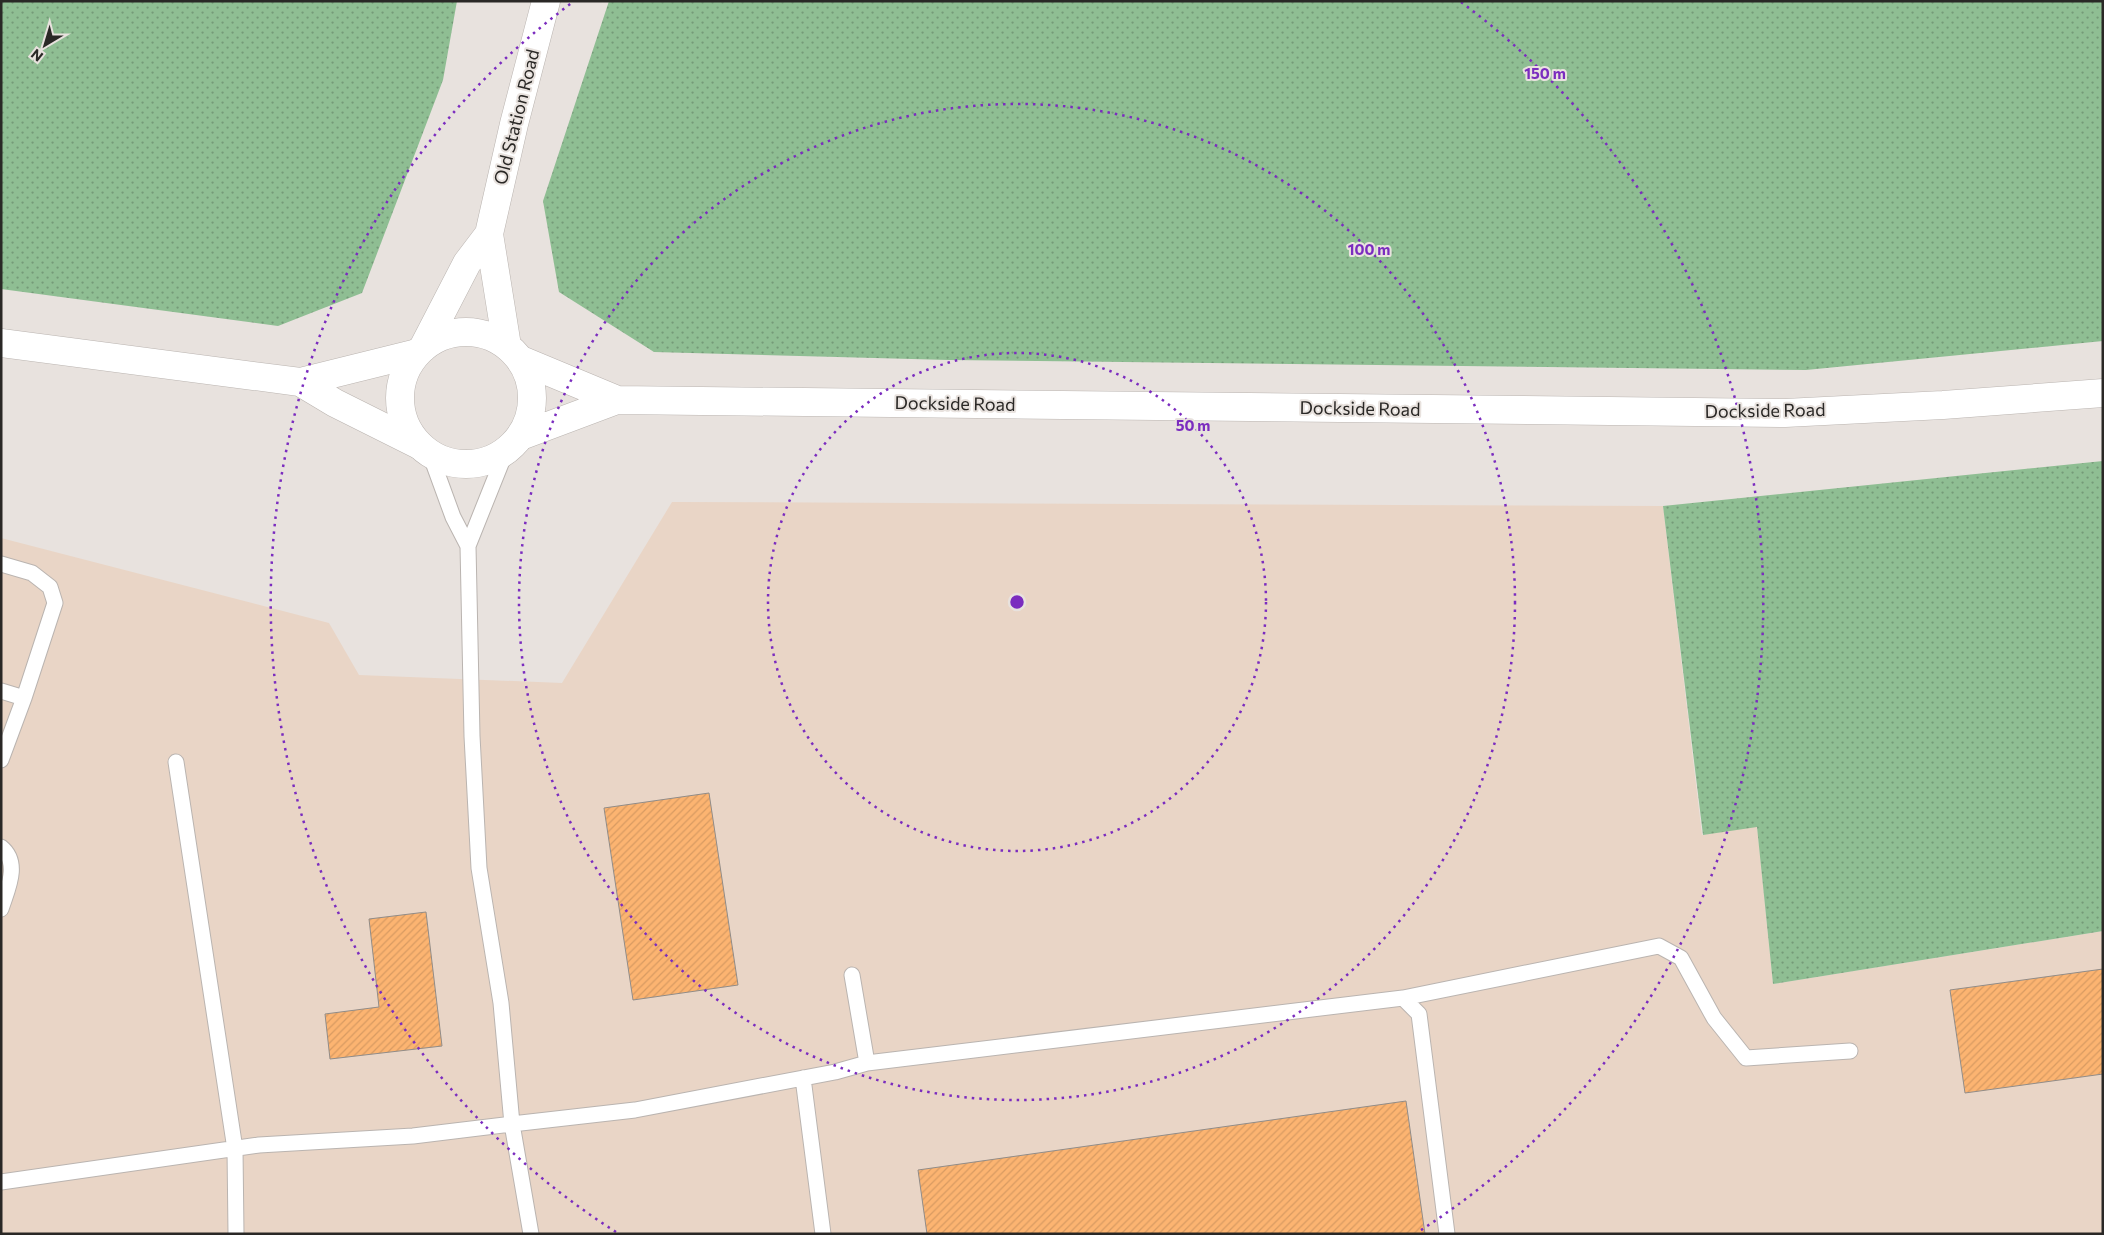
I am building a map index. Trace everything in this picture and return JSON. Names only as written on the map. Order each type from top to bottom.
[{"type":"main road","name":"Old Station Road","points":[[420,350],[467,263],[489,234],[514,124],[546,1]]},
{"type":"main road","name":"Old Station Road","points":[[489,234],[514,353]]},
{"type":"main road","points":[[1,343],[300,382],[420,350],[442,336],[465,331],[487,335],[514,353],[530,378],[533,398],[530,418],[514,444],[488,461],[469,464],[448,462],[335,403],[300,382]]},
{"type":"main road","points":[[420,350],[406,369],[400,389],[400,396],[401,409],[407,428],[425,449]]},
{"type":"main road","name":"Dockside Road","points":[[514,353],[617,400]]},
{"type":"main road","name":"Dockside Road","points":[[514,444],[617,400],[1785,413],[1943,405],[2103,393]]},
{"type":"lane","points":[[514,444],[468,546],[472,736],[479,868],[501,1003],[512,1124],[531,1234]]},
{"type":"lane","points":[[425,449],[453,518],[468,546]]},
{"type":"lane","points":[[1,564],[32,573],[50,587],[55,603],[24,698],[1,760]]},
{"type":"lane","points":[[1,691],[24,698]]},
{"type":"lane","points":[[176,762],[235,1149],[236,1234]]},
{"type":"lane","points":[[1,847],[12,864],[10,881],[1,910]]},
{"type":"lane","points":[[1,1182],[259,1145],[413,1136],[635,1110],[803,1078],[867,1063],[1402,998],[1659,946],[1682,958],[1714,1018],[1746,1058],[1850,1051]]},
{"type":"lane","points":[[852,975],[867,1063]]},
{"type":"lane","points":[[1402,998],[1419,1014],[1447,1234]]},
{"type":"lane","points":[[803,1078],[823,1234]]},
{"type":"shaded area","points":[[672,502],[1663,506],[1702,835],[1757,826],[1773,984],[2103,931],[2103,1234],[1,1234],[1,538],[329,623],[359,675],[562,683]]},
{"type":"green space","points":[[1,1],[457,1],[443,80],[362,293],[278,326],[1,289]]},
{"type":"green space","points":[[609,1],[2103,1],[2103,341],[1806,370],[949,360],[654,352],[559,292],[543,201]]},
{"type":"green space","points":[[2103,461],[2103,931],[1773,984],[1757,827],[1703,835],[1663,506]]},
{"type":"building","points":[[709,793],[738,985],[633,1000],[604,808]]},
{"type":"building","points":[[426,912],[442,1046],[330,1059],[325,1014],[379,1007],[369,919]]},
{"type":"building","points":[[2103,969],[2103,1074],[1965,1093],[1950,990]]},
{"type":"building","points":[[1406,1101],[1425,1234],[927,1234],[918,1170]]}]
